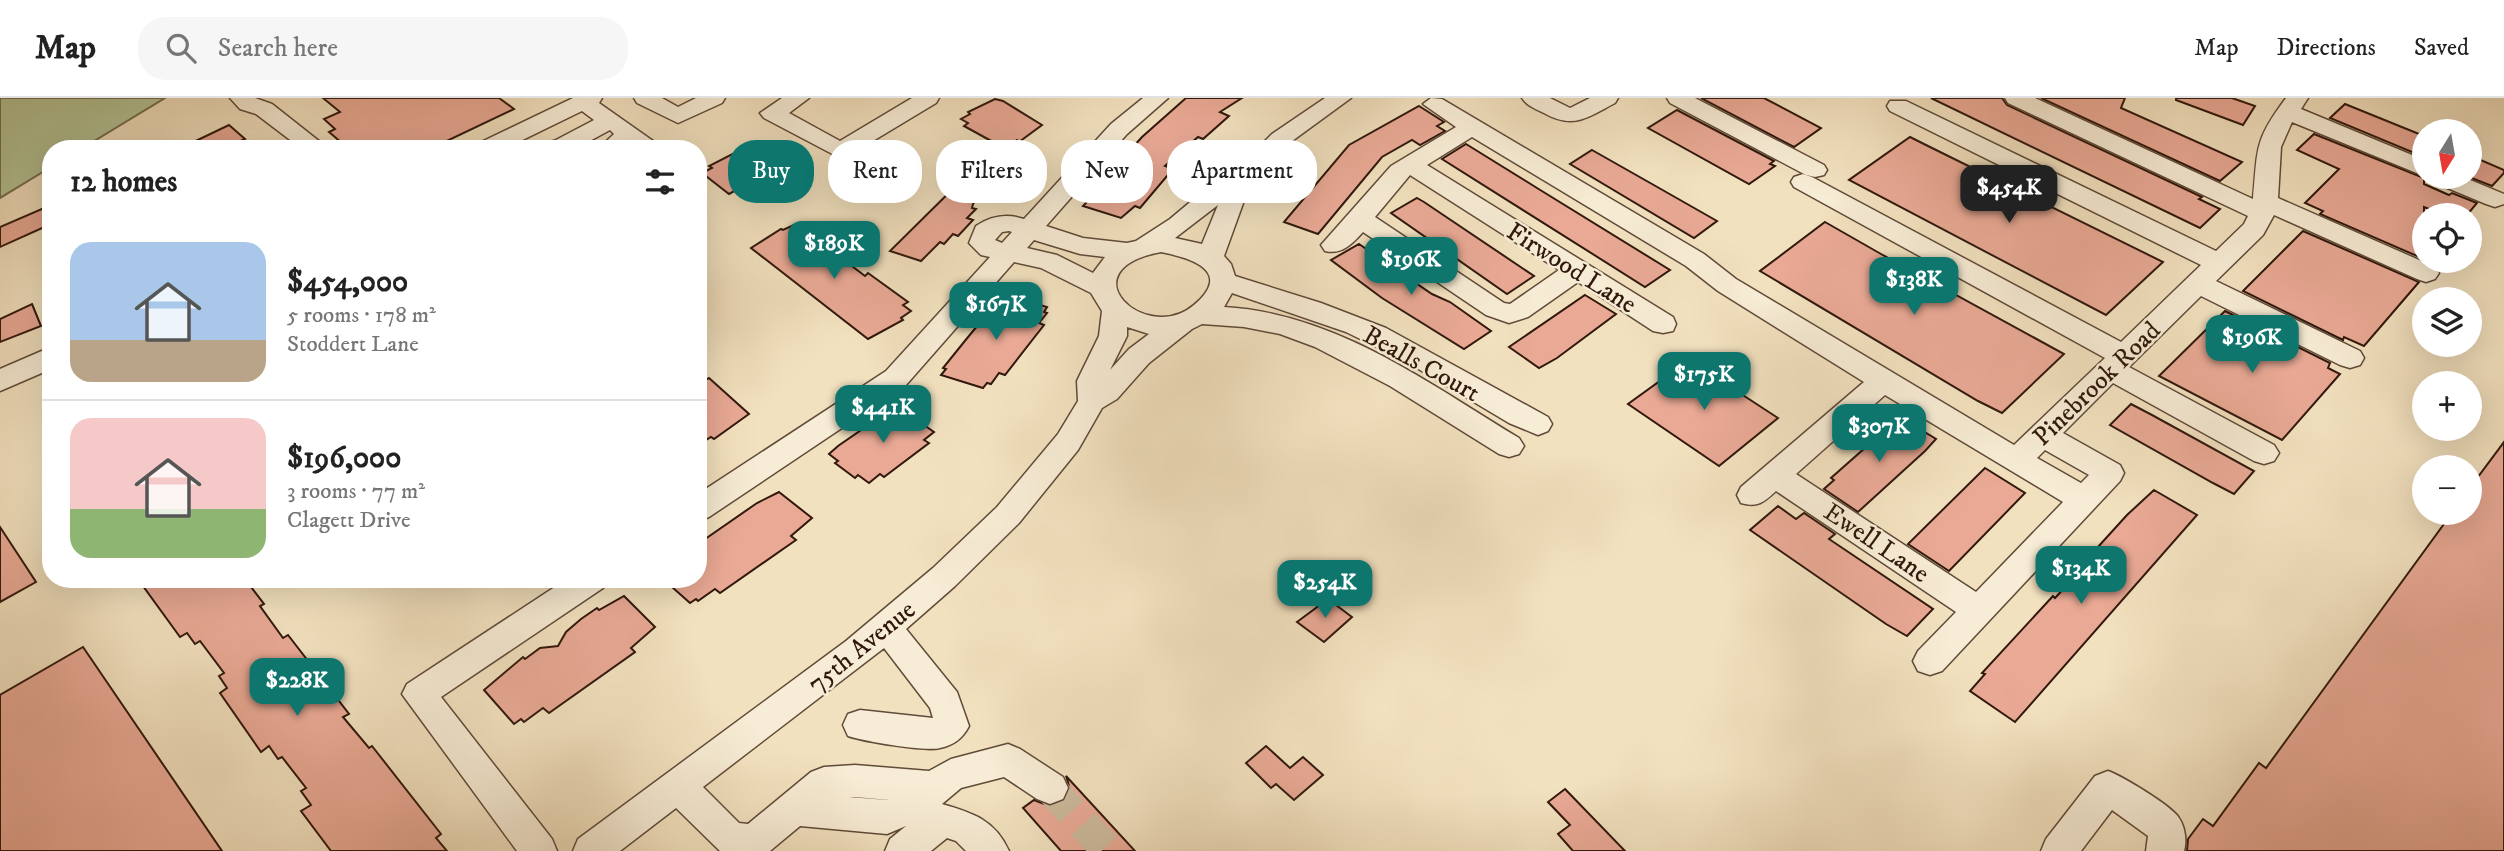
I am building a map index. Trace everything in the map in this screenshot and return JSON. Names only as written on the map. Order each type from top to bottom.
[{"type":"street","points":[[241,98],[248,104],[264,109],[305,140]]},
{"type":"street","points":[[654,100],[678,116],[714,98]]},
{"type":"street","points":[[799,98],[772,113],[840,151],[928,98]]},
{"type":"street","points":[[707,503],[896,378],[1119,129],[1157,98]]},
{"type":"street","points":[[1279,140],[1340,98]]},
{"type":"street","points":[[1533,98],[1562,114],[1573,116],[1606,98]]},
{"type":"street","points":[[1678,98],[2264,453]]},
{"type":"street","points":[[2015,98],[2265,208],[2412,267]]},
{"type":"street","points":[[504,140],[587,100],[639,140]]},
{"type":"street","points":[[2265,208],[2269,147],[2286,103],[2412,163]]},
{"type":"street","points":[[1434,104],[1695,260],[1883,381],[2083,499]]},
{"type":"street","points":[[1898,106],[2220,264]]},
{"type":"street","points":[[582,140],[620,127]]},
{"type":"street","points":[[614,140],[620,127]]},
{"type":"street","points":[[1334,245],[1361,219],[1392,180],[1409,164],[1472,127]]},
{"type":"street","name":"Firwood Lane","points":[[1409,164],[1663,324]]},
{"type":"street","points":[[2471,189],[2495,199]]},
{"type":"street","points":[[1108,299],[1109,268],[1179,225],[1204,203]]},
{"type":"street","points":[[1010,252],[1048,261],[1108,299],[1128,318],[1145,324],[1192,319],[1214,306],[1222,294],[1214,241],[1232,203]]},
{"type":"street","name":"Pinebrook Road","points":[[2017,460],[2247,238],[2265,208]]},
{"type":"street","points":[[1361,219],[1495,309],[1509,314],[1519,311],[1577,270]]},
{"type":"street","points":[[1030,230],[1080,246],[1136,250],[1180,245],[1197,250],[1218,270]]},
{"type":"street","name":"Bealls Court","points":[[1218,270],[1376,335],[1420,358],[1480,396],[1538,424]]},
{"type":"street","points":[[2199,284],[2350,358]]},
{"type":"street","name":"75th Avenue","points":[[1092,401],[1091,381],[1113,336],[1108,299]]},
{"type":"street","name":"Bealls Court","points":[[1192,319],[1253,317],[1342,347],[1391,372],[1509,446]]},
{"type":"street","name":"75th Avenue","points":[[590,851],[886,627],[944,577],[1008,515],[1068,442],[1092,401],[1108,392],[1139,356],[1192,319]]},
{"type":"street","points":[[0,381],[42,361]]},
{"type":"street","points":[[1752,495],[1883,381]]},
{"type":"street","points":[[1930,661],[2109,473],[2043,435]]},
{"type":"street","name":"Ewell Lane","points":[[1775,475],[1978,610]]},
{"type":"street","points":[[539,851],[419,694],[578,588]]},
{"type":"street","points":[[860,726],[937,734],[952,726],[945,702],[886,627]]},
{"type":"street","points":[[678,786],[730,838],[754,842],[793,810],[887,817],[919,805],[934,787],[951,775],[1008,760],[1050,788]]},
{"type":"street","points":[[2059,851],[2108,787],[2165,827],[2167,847],[2164,851]]},
{"type":"street","points":[[903,851],[942,820],[968,828],[991,851]]},
{"type":"green space","points":[[0,98],[165,98],[96,140],[42,140],[42,172],[0,198]]},
{"type":"building","points":[[323,98],[499,98],[514,109],[449,140],[338,140],[329,132],[335,129],[324,119],[340,112]]},
{"type":"building","points":[[1186,98],[1242,98],[1220,112],[1229,116],[1203,139],[1198,137],[1195,140],[1167,140],[1167,176],[1153,193],[1153,140],[1139,140]]},
{"type":"building","points":[[1701,98],[1764,98],[1821,128],[1794,147]]},
{"type":"building","points":[[1931,98],[2002,98],[2007,105],[2202,197],[2199,199],[2220,209],[2200,228]]},
{"type":"building","points":[[2041,98],[2125,98],[2121,108],[2242,162],[2220,181]]},
{"type":"building","points":[[2176,98],[2232,98],[2255,106],[2243,125]]},
{"type":"building","points":[[995,99],[1003,101],[1042,125],[1022,140],[989,140],[964,126],[968,123],[961,119],[970,114],[968,112]]},
{"type":"building","points":[[2345,104],[2412,131],[2412,152],[2330,118]]},
{"type":"building","points":[[1419,106],[1444,122],[1437,126],[1445,131],[1420,145],[1412,140],[1382,157],[1318,234],[1284,222],[1300,203],[1317,203],[1317,183],[1349,145]]},
{"type":"building","points":[[1677,110],[1774,161],[1770,164],[1775,166],[1749,184],[1648,128]]},
{"type":"building","points":[[229,125],[245,139],[243,140],[198,140]]},
{"type":"building","points":[[2314,134],[2412,173],[2412,189],[2435,189],[2477,203],[2412,203],[2412,254],[2320,214],[2323,211],[2305,203],[2339,169],[2297,150]]},
{"type":"building","points":[[1910,137],[2163,262],[2106,315],[1849,180]]},
{"type":"building","points":[[1466,144],[1670,270],[1645,287],[1442,159]]},
{"type":"building","points":[[1592,150],[1717,221],[1694,238],[1570,164]]},
{"type":"building","points":[[728,156],[728,193],[707,177],[707,170],[712,168],[709,166]]},
{"type":"building","points":[[2482,161],[2504,170],[2492,186],[2482,182]]},
{"type":"building","points":[[1417,198],[1534,276],[1507,294],[1391,213]]},
{"type":"building","points":[[939,203],[974,203],[972,208],[976,209],[967,218],[973,220],[958,236],[953,234],[944,244],[940,242],[921,261],[890,251]]},
{"type":"building","points":[[1086,203],[1144,203],[1140,208],[1135,206],[1121,218],[1083,206]]},
{"type":"building","points":[[42,209],[42,228],[0,247],[0,227]]},
{"type":"building","points":[[1825,222],[2064,354],[2002,413],[1978,401],[1760,271]]},
{"type":"building","points":[[794,225],[801,230],[805,228],[835,249],[832,251],[865,276],[868,273],[908,302],[903,305],[911,311],[901,318],[903,320],[868,339],[751,248],[781,229]]},
{"type":"building","points":[[2303,231],[2419,282],[2364,346],[2344,337],[2343,340],[2243,291]]},
{"type":"building","points":[[1359,244],[1491,331],[1464,349],[1382,298],[1331,260]]},
{"type":"building","points":[[1007,295],[1047,307],[1044,312],[1047,313],[1039,323],[1044,325],[1005,375],[999,373],[991,384],[987,383],[983,388],[941,375],[946,369],[943,368],[1000,298],[1003,300]]},
{"type":"building","points":[[1585,295],[1616,314],[1557,358],[1539,368],[1509,347]]},
{"type":"building","points":[[32,304],[41,326],[0,342],[0,319]]},
{"type":"building","points":[[2225,311],[2330,363],[2328,368],[2340,374],[2282,440],[2159,376]]},
{"type":"building","points":[[1689,360],[1778,418],[1719,466],[1628,404]]},
{"type":"building","points":[[709,378],[749,414],[714,439],[711,437],[707,439]]},
{"type":"building","points":[[2131,404],[2254,471],[2234,494],[2213,483],[2110,425]]},
{"type":"building","points":[[896,406],[927,423],[924,425],[934,432],[924,440],[929,443],[884,477],[880,474],[869,483],[858,475],[855,478],[835,463],[838,461],[829,454]]},
{"type":"building","points":[[1900,417],[1936,439],[1858,512],[1824,489],[1834,480],[1831,478]]},
{"type":"building","points":[[2504,442],[2504,851],[2187,851],[2188,839],[2203,819],[2213,826],[2259,763],[2266,768],[2443,525],[2482,525],[2482,472]]},
{"type":"building","points":[[1985,468],[2025,493],[1949,571],[1908,544]]},
{"type":"building","points":[[2154,490],[2197,515],[2015,722],[1970,691],[1985,674],[1982,673],[2053,596],[2055,598],[2079,572],[2077,570],[2127,515]]},
{"type":"building","points":[[779,492],[812,518],[791,536],[796,540],[720,593],[715,589],[698,601],[696,599],[690,603],[673,588],[707,588],[707,538],[757,503]]},
{"type":"building","points":[[1778,506],[1796,519],[1804,513],[1835,534],[1829,539],[1933,609],[1907,636],[1886,624],[1750,530]]},
{"type":"building","points":[[0,527],[36,582],[0,602]]},
{"type":"building","points":[[144,588],[252,588],[264,604],[260,606],[283,638],[288,635],[349,714],[343,717],[369,748],[372,746],[441,834],[436,838],[447,851],[331,851],[301,811],[311,805],[301,791],[306,788],[282,757],[278,759],[269,746],[261,752],[220,693],[227,688],[219,676],[224,673],[200,641],[195,644],[187,633],[180,637]]},
{"type":"building","points":[[624,596],[655,627],[631,648],[635,652],[549,713],[543,708],[524,722],[521,719],[514,724],[484,690],[523,657],[525,659],[540,648],[558,646],[566,632],[581,619],[597,608],[599,610]]},
{"type":"building","points":[[1328,599],[1352,617],[1324,642],[1297,622]]},
{"type":"building","points":[[83,647],[222,851],[0,851],[0,695]]},
{"type":"building","points":[[1266,746],[1290,768],[1303,757],[1323,775],[1294,800],[1276,784],[1271,788],[1246,763]]},
{"type":"building","points":[[1066,776],[1135,851],[1061,851],[1023,808],[1034,800],[1049,806],[1064,801],[1070,789]]},
{"type":"building","points":[[1565,789],[1625,851],[1573,851],[1558,834],[1570,825],[1548,802]]},
{"type":"tunnel","points":[[1050,788],[1108,851]]}]
